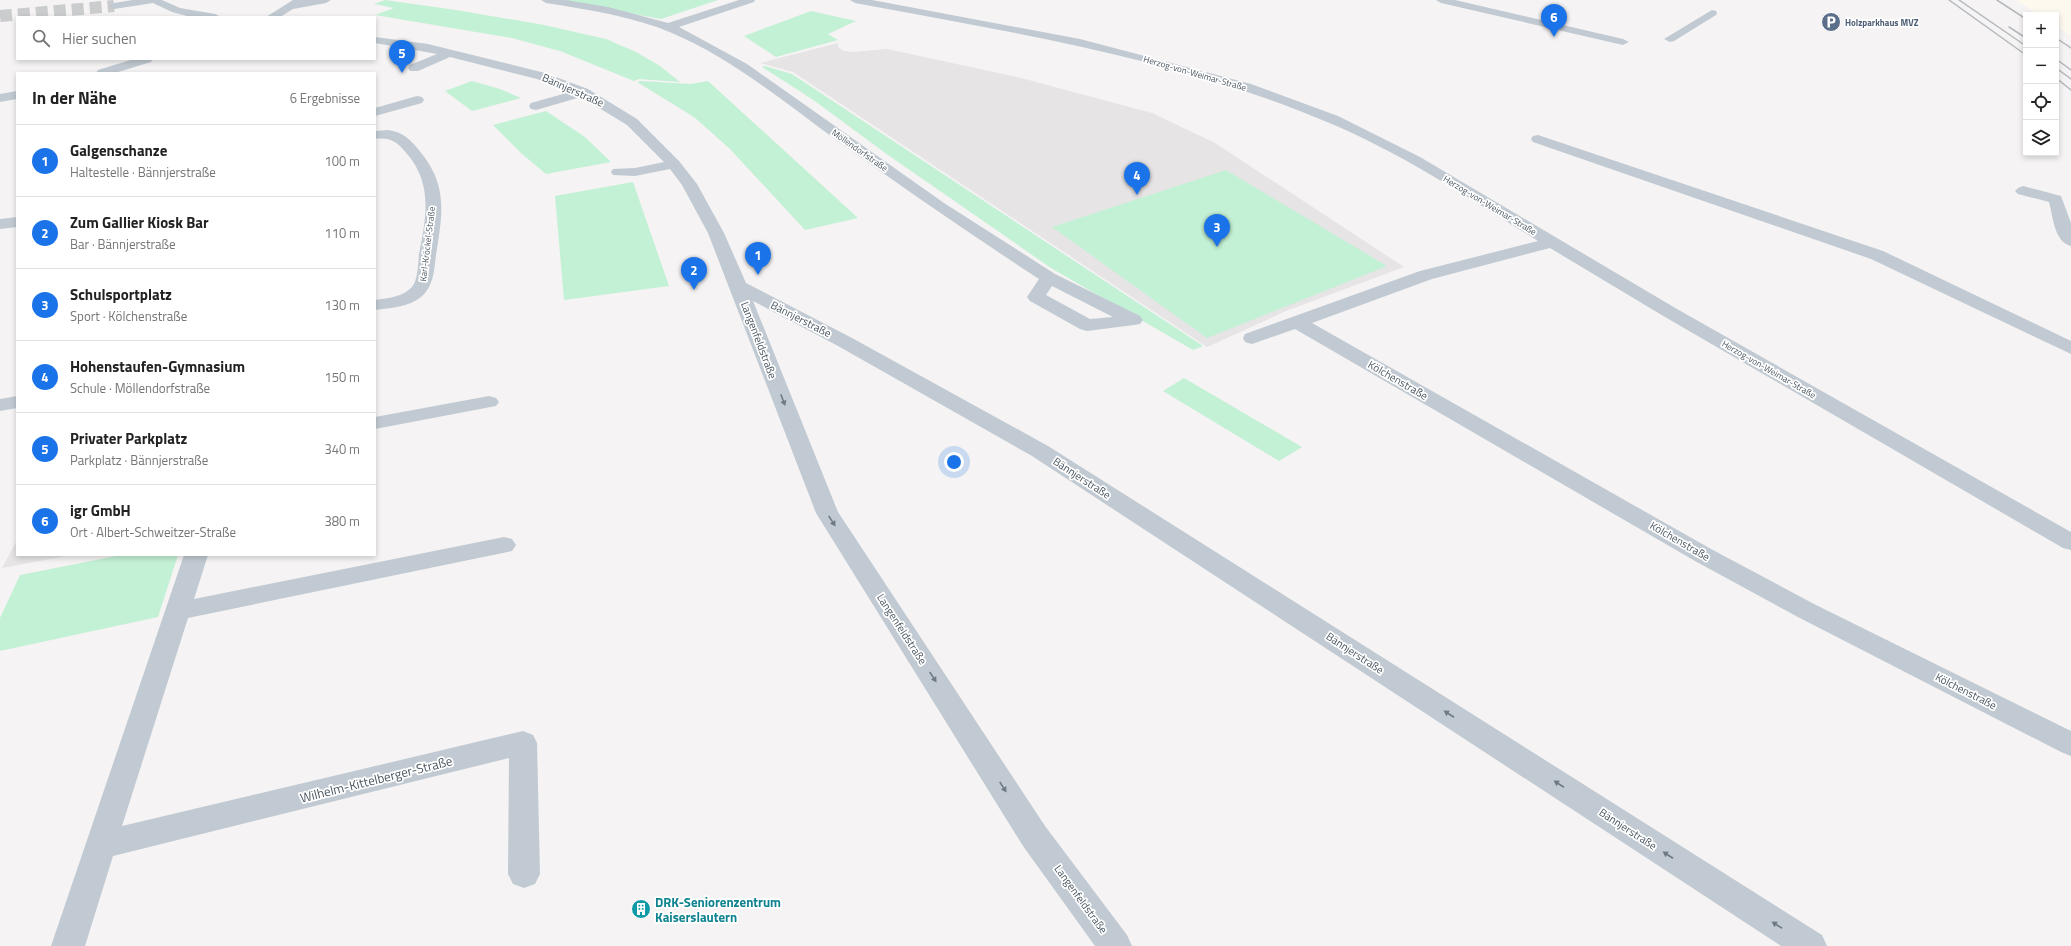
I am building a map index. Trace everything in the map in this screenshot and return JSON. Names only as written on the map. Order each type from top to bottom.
[{"type":"street","points":[[114,6],[155,0],[162,6],[209,16]]},
{"type":"street","points":[[274,16],[297,3],[326,0]]},
{"type":"street","name":"Möllendorfstraße","points":[[546,0],[600,9],[668,27],[717,51],[743,67],[938,206],[1049,278]]},
{"type":"street","points":[[668,27],[750,0]]},
{"type":"street","name":"Herzog-von-Weimar-Straße","points":[[855,0],[1083,43],[1191,71],[1289,102],[1333,119],[1394,149],[1846,415],[2071,542]]},
{"type":"street","points":[[908,9],[926,0]]},
{"type":"street","points":[[1441,0],[1623,42]]},
{"type":"street","points":[[1670,39],[1712,13]]},
{"type":"street","name":"Bännjerstraße","points":[[376,40],[450,53],[541,76],[583,92],[632,122],[654,141],[674,164],[688,184],[716,233],[738,286],[845,342],[1040,451],[1810,946]]},
{"type":"street","points":[[414,68],[450,53]]},
{"type":"street","points":[[105,72],[144,60]]},
{"type":"street","points":[[536,106],[583,92]]},
{"type":"street","points":[[0,98],[16,95]]},
{"type":"street","points":[[376,112],[417,100]]},
{"type":"street","name":"Karl-Kröckel-Straße","points":[[376,135],[393,134],[401,137],[425,166],[432,189],[433,210],[423,283],[419,291],[413,297],[400,301],[376,305]]},
{"type":"street","points":[[1538,139],[1877,255],[2071,348]]},
{"type":"street","points":[[618,172],[635,172],[674,164]]},
{"type":"street","points":[[2023,191],[2056,199],[2067,237],[2071,241]]},
{"type":"street","points":[[0,224],[16,222]]},
{"type":"street","points":[[1252,338],[1426,275],[1552,242]]},
{"type":"street","name":"Langenfeldstraße","points":[[738,286],[827,513],[1034,836],[1115,946]]},
{"type":"street","name":"Kölchenstraße","points":[[1297,322],[1757,584],[2071,744]]},
{"type":"street","points":[[0,405],[16,402]]},
{"type":"street","points":[[376,423],[489,402]]},
{"type":"street","points":[[178,611],[504,545]]},
{"type":"street","points":[[68,946],[196,556]]},
{"type":"street","name":"Wilhelm-Kittelberger-Straße","points":[[101,845],[523,744],[524,874]]},
{"type":"shaded area","points":[[2016,0],[2071,0],[2071,36],[2059,28],[2059,12],[2034,12]]},
{"type":"shaded area","points":[[838,43],[838,47],[844,51],[853,52],[887,49],[1021,78],[1152,113],[1215,143],[1404,267],[1286,311],[1207,347],[793,72],[760,63]]},
{"type":"shaded area","points":[[16,542],[16,556],[66,556],[2,568]]},
{"type":"green space","points":[[385,0],[544,25],[606,39],[636,52],[660,66],[680,82],[639,79],[634,81],[560,51],[512,38],[375,15],[394,8],[374,4]]},
{"type":"green space","points":[[557,0],[718,0],[661,19]]},
{"type":"green space","points":[[811,11],[856,21],[828,34],[838,40],[776,57],[744,36]]},
{"type":"green space","points":[[765,66],[792,74],[1203,346],[1193,350],[1051,268],[888,155],[812,99],[762,67]]},
{"type":"green space","points":[[472,81],[500,89],[521,98],[472,111],[445,91]]},
{"type":"green space","points":[[708,81],[858,218],[805,230],[730,149],[694,117],[637,82],[691,84]]},
{"type":"green space","points":[[546,111],[585,137],[611,162],[546,174],[521,153],[493,125]]},
{"type":"green space","points":[[1226,170],[1387,266],[1207,338],[1052,227]]},
{"type":"green space","points":[[633,182],[669,286],[564,300],[555,196]]},
{"type":"green space","points":[[1184,378],[1302,447],[1279,461],[1163,391]]},
{"type":"green space","points":[[116,556],[178,556],[158,617],[0,651],[0,618],[20,575]]},
{"type":"tunnel","points":[[0,16],[114,6]]},
{"type":"railway","points":[[1949,0],[2023,53]]},
{"type":"railway","points":[[1959,0],[2023,44]]},
{"type":"railway","points":[[1997,0],[2023,17]]},
{"type":"railway","points":[[2009,27],[2023,36]]},
{"type":"railway","points":[[2059,40],[2071,48]]},
{"type":"railway","points":[[2059,61],[2071,70]]},
{"type":"railway","points":[[2059,70],[2071,79]]},
{"type":"railway","points":[[2059,80],[2071,90]]},
{"type":"place","name":"Holzparkhaus MVZ","points":[[1831,22]]},
{"type":"place","name":"igr GmbH","points":[[1554,37]]},
{"type":"place","name":"Privater Parkplatz","points":[[402,73]]},
{"type":"place","name":"Hohenstaufen-Gymnasium","points":[[1137,195]]},
{"type":"place","name":"Schulsportplatz","points":[[1217,247]]},
{"type":"place","name":"Galgenschanze","points":[[758,275]]},
{"type":"place","name":"Zum Gallier Kiosk Bar","points":[[694,290]]},
{"type":"place","name":"DRK-Seniorenzentrum Kaiserslautern","points":[[641,909]]}]
